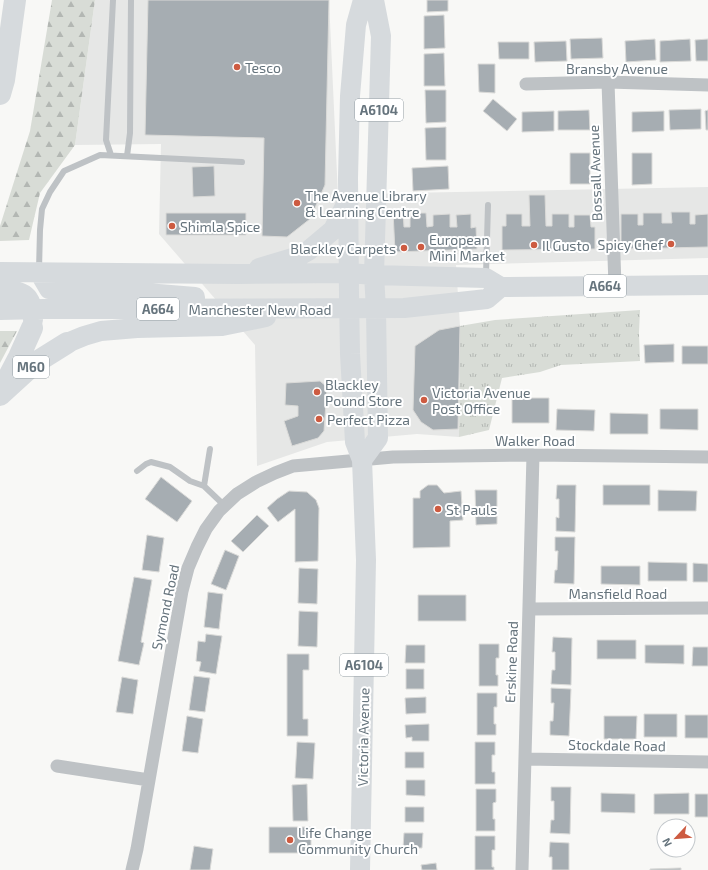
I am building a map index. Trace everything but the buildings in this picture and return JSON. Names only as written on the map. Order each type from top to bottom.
[{"type":"highway","points":[[0,94],[4,80],[15,0]]},
{"type":"highway","name":"M60","points":[[0,395],[19,357],[33,318]]},
{"type":"highway","name":"M60","points":[[0,395],[35,363],[67,343]]},
{"type":"main road","name":"A6104","points":[[349,301],[348,178],[350,96],[356,25],[363,0]]},
{"type":"main road","name":"A6104","points":[[362,460],[378,438],[375,292],[381,36],[374,0]]},
{"type":"main road","points":[[238,274],[299,256],[308,251],[333,230],[349,200]]},
{"type":"main road","points":[[39,272],[49,289],[109,290],[197,297],[216,309]]},
{"type":"main road","name":"A664","points":[[5,281],[39,272],[238,274],[349,273],[375,292],[404,308],[487,299],[494,283]]},
{"type":"main road","points":[[5,281],[27,296],[33,318]]},
{"type":"main road","name":"A664","points":[[375,292],[494,283],[615,286],[708,285]]},
{"type":"main road","name":"Manchester New Road","points":[[5,310],[33,318],[216,309],[305,309],[349,301],[375,292]]},
{"type":"main road","name":"Victoria Avenue","points":[[349,301],[350,354],[355,442],[362,460],[366,560],[360,870]]},
{"type":"main road","points":[[67,343],[100,331],[137,328],[222,326],[305,309]]},
{"type":"street","name":"Bransby Avenue","points":[[526,84],[608,82],[708,85]]},
{"type":"street","name":"Bossall Avenue","points":[[608,82],[615,286]]},
{"type":"street","name":"Walker Road","points":[[362,460],[393,457],[533,455],[708,456]]},
{"type":"street","name":"Erskine Road","points":[[522,870],[533,455]]},
{"type":"street","name":"Symond Road","points":[[132,870],[182,591],[188,568],[206,529],[219,512],[237,494],[256,482],[275,473],[293,466],[362,460]]},
{"type":"street","name":"Mansfield Road","points":[[529,609],[708,608]]},
{"type":"street","name":"Stockdale Road","points":[[525,759],[708,762]]},
{"type":"street","points":[[56,766],[149,780]]},
{"type":"lane","points":[[111,156],[106,140],[114,0]]},
{"type":"lane","points":[[127,156],[130,133],[131,0]]},
{"type":"lane","points":[[39,272],[42,209],[50,192],[64,172],[100,155],[242,162]]},
{"type":"lane","points":[[488,204],[494,283]]},
{"type":"lane","points":[[204,486],[210,449]]},
{"type":"lane","points":[[137,471],[151,462],[170,467],[190,481],[204,486],[225,506]]},
{"type":"shaded area","points":[[95,0],[329,0],[338,196],[403,193],[708,187],[708,258],[456,265],[460,326],[459,437],[417,434],[327,442],[257,466],[255,345],[159,234],[161,144],[75,145]]},
{"type":"green space","points":[[52,0],[95,0],[75,145],[40,193],[29,240],[0,241],[0,226],[30,131]]},
{"type":"green space","points":[[640,310],[640,361],[561,365],[540,372],[502,378],[489,430],[459,437],[460,326],[495,320]]},
{"type":"green space","points":[[0,331],[17,331],[0,363]]},
{"type":"place","name":"Tesco","points":[[237,67]]},
{"type":"place","name":"The Avenue Library & Learning Centre","points":[[297,203]]},
{"type":"place","name":"Shimla Spice","points":[[172,226]]},
{"type":"place","name":"Spicy Chef","points":[[671,244]]},
{"type":"place","name":"Il Gusto","points":[[534,245]]},
{"type":"place","name":"European Mini Market","points":[[421,247]]},
{"type":"place","name":"Blackley Carpets","points":[[404,248]]},
{"type":"place","name":"Blackley Pound Store","points":[[317,392]]},
{"type":"place","name":"Victoria Avenue Post Office","points":[[424,400]]},
{"type":"place","name":"Perfect Pizza","points":[[319,419]]},
{"type":"place","name":"St Pauls","points":[[438,509]]},
{"type":"place","name":"Life Change Community Church","points":[[290,840]]}]
